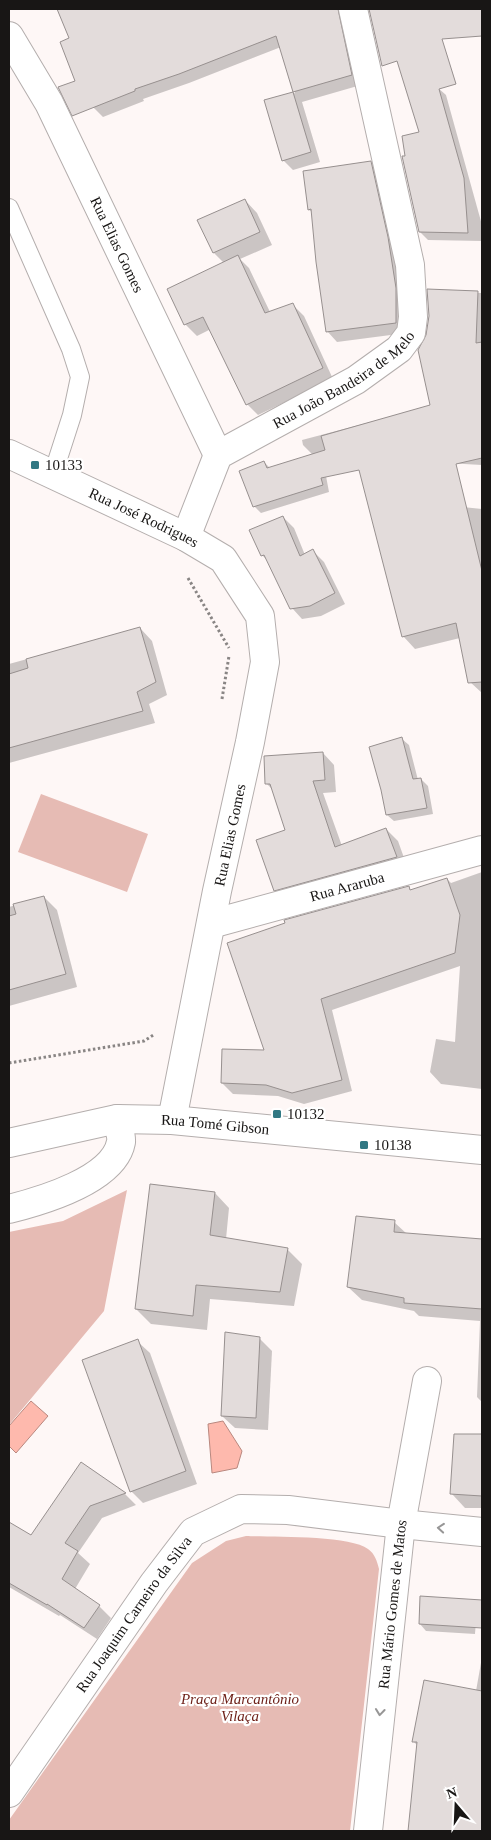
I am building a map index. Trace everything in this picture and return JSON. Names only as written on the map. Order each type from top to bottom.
[{"type":"street","name":"Rua João Bandeira de Melo","points":[[218,455],[356,380],[399,349],[411,333],[413,317],[410,265],[353,9]]},
{"type":"street","name":"Rua Elias Gomes","points":[[9,36],[48,103],[218,455]]},
{"type":"street","name":"Rua José Rodrigues","points":[[9,454],[186,537],[223,559]]},
{"type":"street","points":[[186,537],[218,455]]},
{"type":"street","name":"Rua Elias Gomes","points":[[172,1120],[250,742],[264,662],[260,616],[223,559]]},
{"type":"street","name":"Rua Araruba","points":[[211,924],[482,850]]},
{"type":"street","points":[[9,1209],[37,1202],[87,1181],[111,1162],[121,1142],[117,1120]]},
{"type":"street","name":"Rua Tomé Gibson","points":[[9,1143],[117,1120],[172,1120],[482,1150]]},
{"type":"street","name":"Rua Mário Gomes de Matos","points":[[368,1831],[401,1524],[426,1381]]},
{"type":"street","name":"Rua Joaquim Carneiro da Silva","points":[[9,1793],[154,1583],[193,1532],[241,1509],[288,1510],[482,1532]]},
{"type":"lane","points":[[9,208],[72,349],[80,376],[72,414],[53,474]]},
{"type":"path","points":[[187,576],[230,649],[220,708]]},
{"type":"path","points":[[9,1063],[144,1042],[160,1030]]},
{"type":"green space","points":[[41,794],[148,834],[127,892],[18,852]]},
{"type":"green space","points":[[127,1190],[104,1311],[9,1425],[9,1232],[63,1221]]},
{"type":"green space","name":"Praça Marcantônio Vilaça","points":[[246,1536],[345,1541],[359,1544],[368,1549],[376,1560],[379,1569],[350,1831],[9,1831],[9,1820],[192,1563],[226,1541]]},
{"type":"shaded area","points":[[31,1401],[48,1416],[16,1453],[9,1446],[9,1426]]},
{"type":"shaded area","points":[[223,1421],[242,1451],[237,1468],[212,1473],[208,1424]]},
{"type":"building","points":[[57,9],[338,9],[352,75],[293,92],[276,36],[135,89],[135,91],[72,116],[58,87],[75,81],[60,42],[69,38]]},
{"type":"building","points":[[369,9],[482,9],[482,36],[442,39],[456,84],[439,89],[464,178],[468,233],[419,232],[402,156],[405,156],[402,136],[419,132],[397,61],[382,66]]},
{"type":"building","points":[[293,92],[311,152],[282,161],[264,100]]},
{"type":"building","points":[[371,161],[388,237],[396,288],[396,323],[326,332],[311,209],[308,210],[303,171]]},
{"type":"building","points":[[245,199],[260,232],[213,253],[197,220]]},
{"type":"building","points":[[238,255],[265,313],[293,303],[323,368],[246,405],[203,317],[184,325],[167,289]]},
{"type":"building","points":[[427,289],[478,291],[476,343],[482,342],[482,458],[456,464],[482,571],[482,682],[468,683],[456,623],[402,637],[359,470],[321,478],[323,485],[253,507],[239,471],[264,461],[267,468],[325,450],[321,436],[430,405],[418,350],[426,335],[429,316]]},
{"type":"building","points":[[283,516],[300,556],[313,549],[335,593],[310,606],[290,609],[264,555],[261,556],[249,530]]},
{"type":"building","points":[[140,627],[156,682],[137,692],[143,711],[9,748],[9,674],[28,668],[26,659]]},
{"type":"building","points":[[402,737],[413,779],[421,778],[427,808],[386,815],[369,747]]},
{"type":"building","points":[[323,752],[325,780],[313,781],[335,847],[386,828],[397,857],[274,891],[256,840],[285,830],[270,784],[265,784],[264,756]]},
{"type":"building","points":[[447,878],[460,915],[455,953],[321,999],[342,1080],[292,1093],[266,1085],[221,1083],[222,1049],[264,1050],[227,943],[285,923],[284,920],[409,886],[410,890]]},
{"type":"building","points":[[44,896],[66,974],[9,990],[9,916],[16,914],[13,904]]},
{"type":"building","points":[[150,1184],[215,1192],[210,1235],[288,1248],[280,1292],[196,1285],[193,1316],[135,1309]]},
{"type":"building","points":[[356,1216],[395,1220],[394,1232],[482,1239],[482,1309],[404,1303],[404,1298],[347,1287]]},
{"type":"building","points":[[225,1332],[260,1337],[256,1418],[221,1416]]},
{"type":"building","points":[[138,1339],[186,1471],[130,1492],[82,1360]]},
{"type":"building","points":[[454,1434],[482,1434],[482,1496],[450,1494]]},
{"type":"building","points":[[81,1462],[126,1493],[90,1506],[65,1543],[78,1551],[62,1579],[100,1605],[84,1628],[47,1604],[9,1583],[9,1522],[31,1535]]},
{"type":"building","points":[[420,1596],[482,1600],[482,1628],[419,1624]]},
{"type":"building","points":[[424,1680],[482,1691],[482,1831],[408,1831],[417,1742],[412,1742]]},
{"type":"place","name":"10133","points":[[35,465]]},
{"type":"place","name":"10132","points":[[277,1114]]},
{"type":"place","name":"10138","points":[[364,1145]]}]
